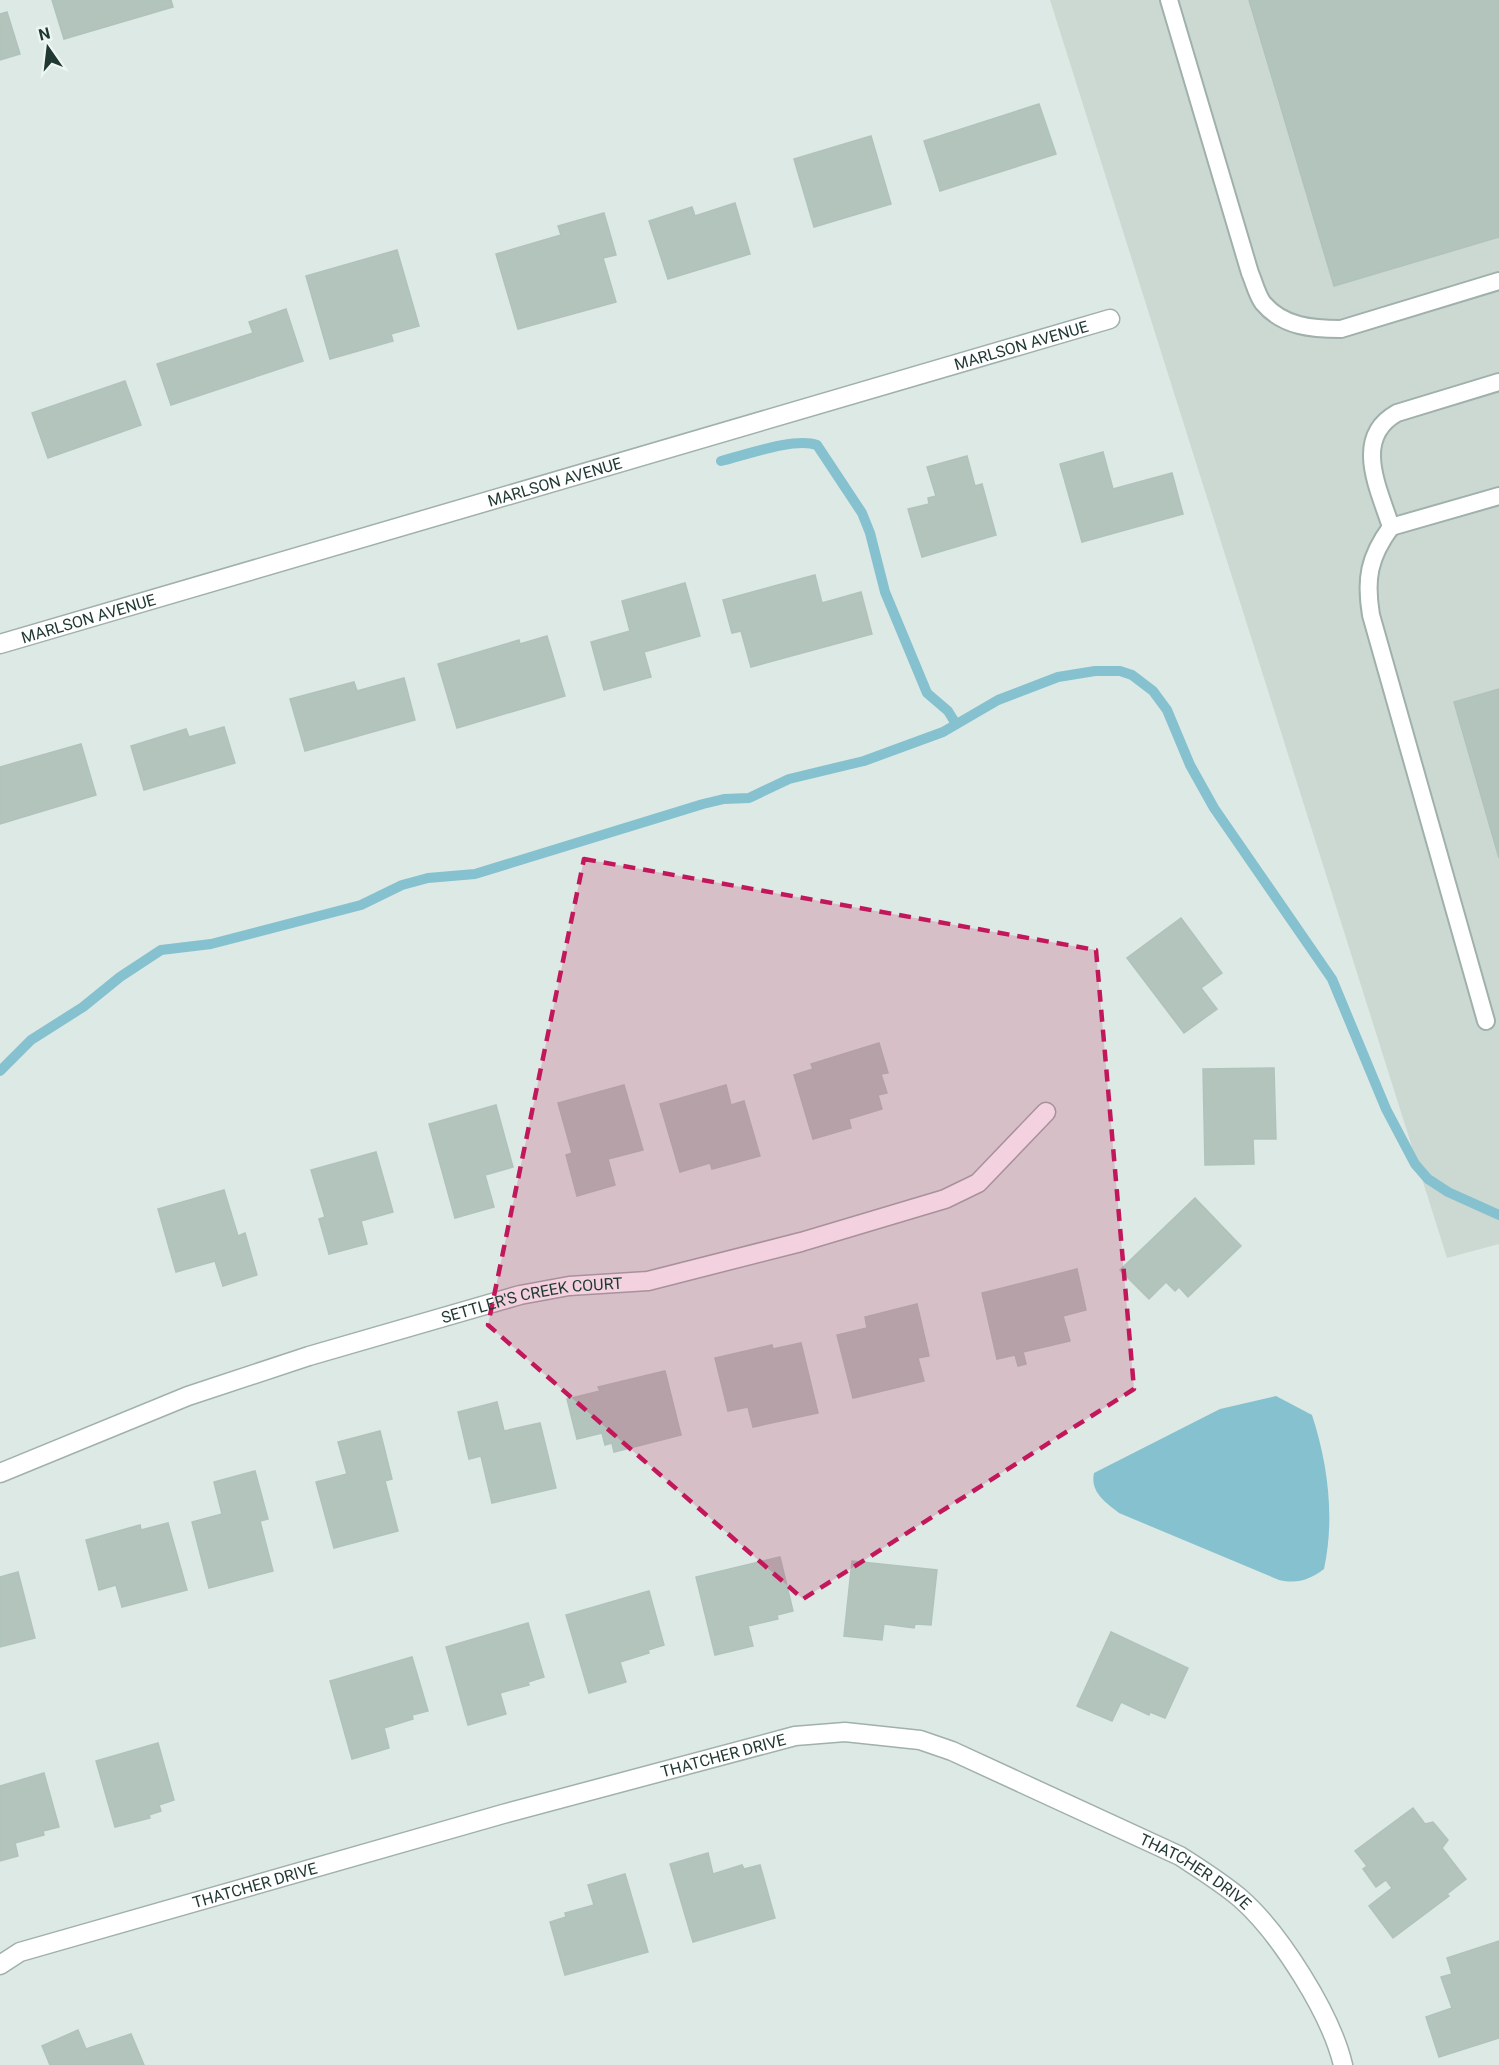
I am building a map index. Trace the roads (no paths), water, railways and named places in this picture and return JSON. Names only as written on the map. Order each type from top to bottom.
[{"type":"street","name":"MARLSON AVENUE","points":[[0,644],[1110,319]]},
{"type":"street","name":"SETTLER'S CREEK COURT","points":[[0,1473],[188,1396],[309,1356],[520,1295],[569,1286],[648,1281],[801,1242],[945,1199],[978,1183],[1046,1112]]},
{"type":"street","name":"THATCHER DRIVE","points":[[0,1965],[21,1952],[503,1814],[795,1736],[845,1732],[920,1740],[952,1750],[1180,1856],[1213,1877],[1241,1900],[1288,1955],[1326,2020],[1343,2065]]},
{"type":"lane","points":[[1169,0],[1250,273],[1263,302],[1287,322],[1314,329],[1341,329],[1499,281]]},
{"type":"lane","points":[[1391,527],[1371,462],[1375,434],[1383,421],[1397,413],[1499,382]]},
{"type":"lane","points":[[1486,1021],[1371,615],[1367,590],[1370,567],[1377,546],[1391,527],[1499,496]]},
{"type":"water","points":[[1276,1396],[1312,1415],[1326,1472],[1329,1511],[1327,1550],[1324,1569],[1313,1576],[1298,1581],[1279,1580],[1119,1513],[1096,1491],[1094,1473],[1220,1409]]},
{"type":"waterway","points":[[721,461],[783,445],[796,443],[817,445],[862,513],[870,533],[885,592],[927,693],[948,711],[956,724]]},
{"type":"waterway","points":[[0,1071],[31,1040],[83,1007],[120,977],[161,950],[211,944],[361,905],[402,885],[428,878],[475,874],[703,804],[724,799],[749,798],[789,779],[864,761],[943,732],[998,700],[1058,677],[1095,671],[1120,671],[1132,675],[1153,691],[1167,710],[1190,765],[1214,808],[1332,979],[1386,1109],[1415,1164],[1428,1179],[1448,1192],[1499,1215]]}]
